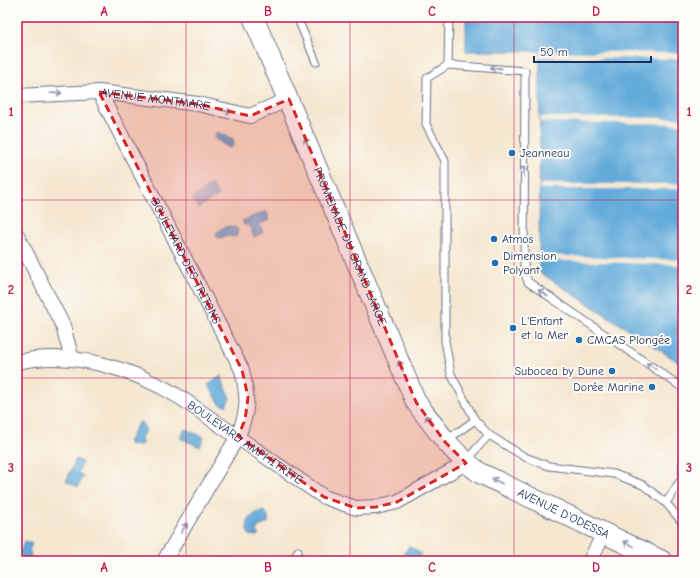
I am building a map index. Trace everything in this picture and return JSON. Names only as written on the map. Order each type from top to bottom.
[{"type":"street","name":"PROMENADE DU GRAND LARGE","points":[[253,17],[416,402],[445,442],[466,463]]},
{"type":"street","name":"AVENUE MONTMARE","points":[[17,96],[99,92],[198,104],[250,116],[289,99]]},
{"type":"street","name":"BOULEVARD DES TRITONS","points":[[99,92],[242,370],[248,397],[245,420],[238,436],[164,561]]},
{"type":"street","points":[[17,235],[63,326],[72,359]]},
{"type":"street","name":"BOULEVARD AMPHITRITE","points":[[17,362],[28,360],[72,359],[103,364],[134,374],[167,389],[238,436],[324,497],[356,508],[376,507],[397,502],[466,463]]},
{"type":"street","name":"AVENUE D'ODESSA","points":[[466,463],[494,480],[662,561]]},
{"type":"street","points":[[590,561],[604,533]]},
{"type":"lane","points":[[297,17],[316,62]]},
{"type":"lane","points":[[448,65],[449,17]]},
{"type":"lane","points":[[683,388],[528,282],[524,270],[525,70],[448,65],[426,78],[426,124],[445,161],[445,341],[451,374],[475,420],[489,435],[525,457],[549,466],[614,474],[643,485],[666,503],[683,523]]},
{"type":"lane","points":[[445,442],[475,420]]},
{"type":"lane","points":[[466,463],[489,435]]},
{"type":"lane","points":[[666,503],[682,478],[683,463]]},
{"type":"lane","points":[[293,561],[298,551]]},
{"type":"highlighted area","points":[[99,92],[198,104],[250,116],[289,99],[416,402],[445,442],[466,463],[397,502],[376,507],[356,508],[324,497],[238,436],[245,420],[248,397],[242,370]]},
{"type":"water","points":[[466,17],[683,17],[683,365],[539,272],[540,51],[466,51]]},
{"type":"water","points":[[217,132],[233,139],[234,143],[232,147],[229,148],[214,138]]},
{"type":"water","points":[[211,184],[218,196],[199,208],[192,199]]},
{"type":"water","points":[[266,211],[270,220],[260,224],[263,233],[254,237],[248,224],[245,226],[242,221]]},
{"type":"water","points":[[229,226],[235,227],[238,230],[236,237],[217,237],[216,233]]},
{"type":"water","points":[[221,376],[230,398],[226,406],[220,404],[208,385]]},
{"type":"water","points":[[141,422],[146,430],[141,437],[142,444],[134,446],[129,444],[138,423]]},
{"type":"water","points":[[185,429],[204,437],[200,447],[180,438]]},
{"type":"water","points":[[76,459],[82,462],[78,473],[83,476],[78,487],[66,481]]},
{"type":"water","points":[[264,511],[268,515],[268,523],[258,527],[256,532],[259,534],[257,536],[249,535],[247,526],[249,519],[255,514]]},
{"type":"water","points":[[25,541],[32,544],[29,550],[31,555],[28,561],[17,559]]},
{"type":"water","points":[[409,546],[421,554],[415,561],[399,561]]},
{"type":"pier","points":[[540,51],[683,53],[683,59],[540,57]]},
{"type":"pier","points":[[540,117],[683,118],[683,124],[540,122]]},
{"type":"pier","points":[[540,184],[683,184],[683,189],[540,189]]},
{"type":"pier","points":[[539,255],[683,260],[683,265],[539,260]]},
{"type":"place","name":"Jeanneau","points":[[512,153]]},
{"type":"place","name":"Atmos","points":[[494,239]]},
{"type":"place","name":"Dimension Polyant","points":[[495,263]]},
{"type":"place","name":"L'Enfant et la Mer","points":[[513,328]]},
{"type":"place","name":"CMCAS Plongée","points":[[579,340]]},
{"type":"place","name":"Subocea by Dune","points":[[612,371]]},
{"type":"place","name":"Dorée Marine","points":[[652,387]]}]
